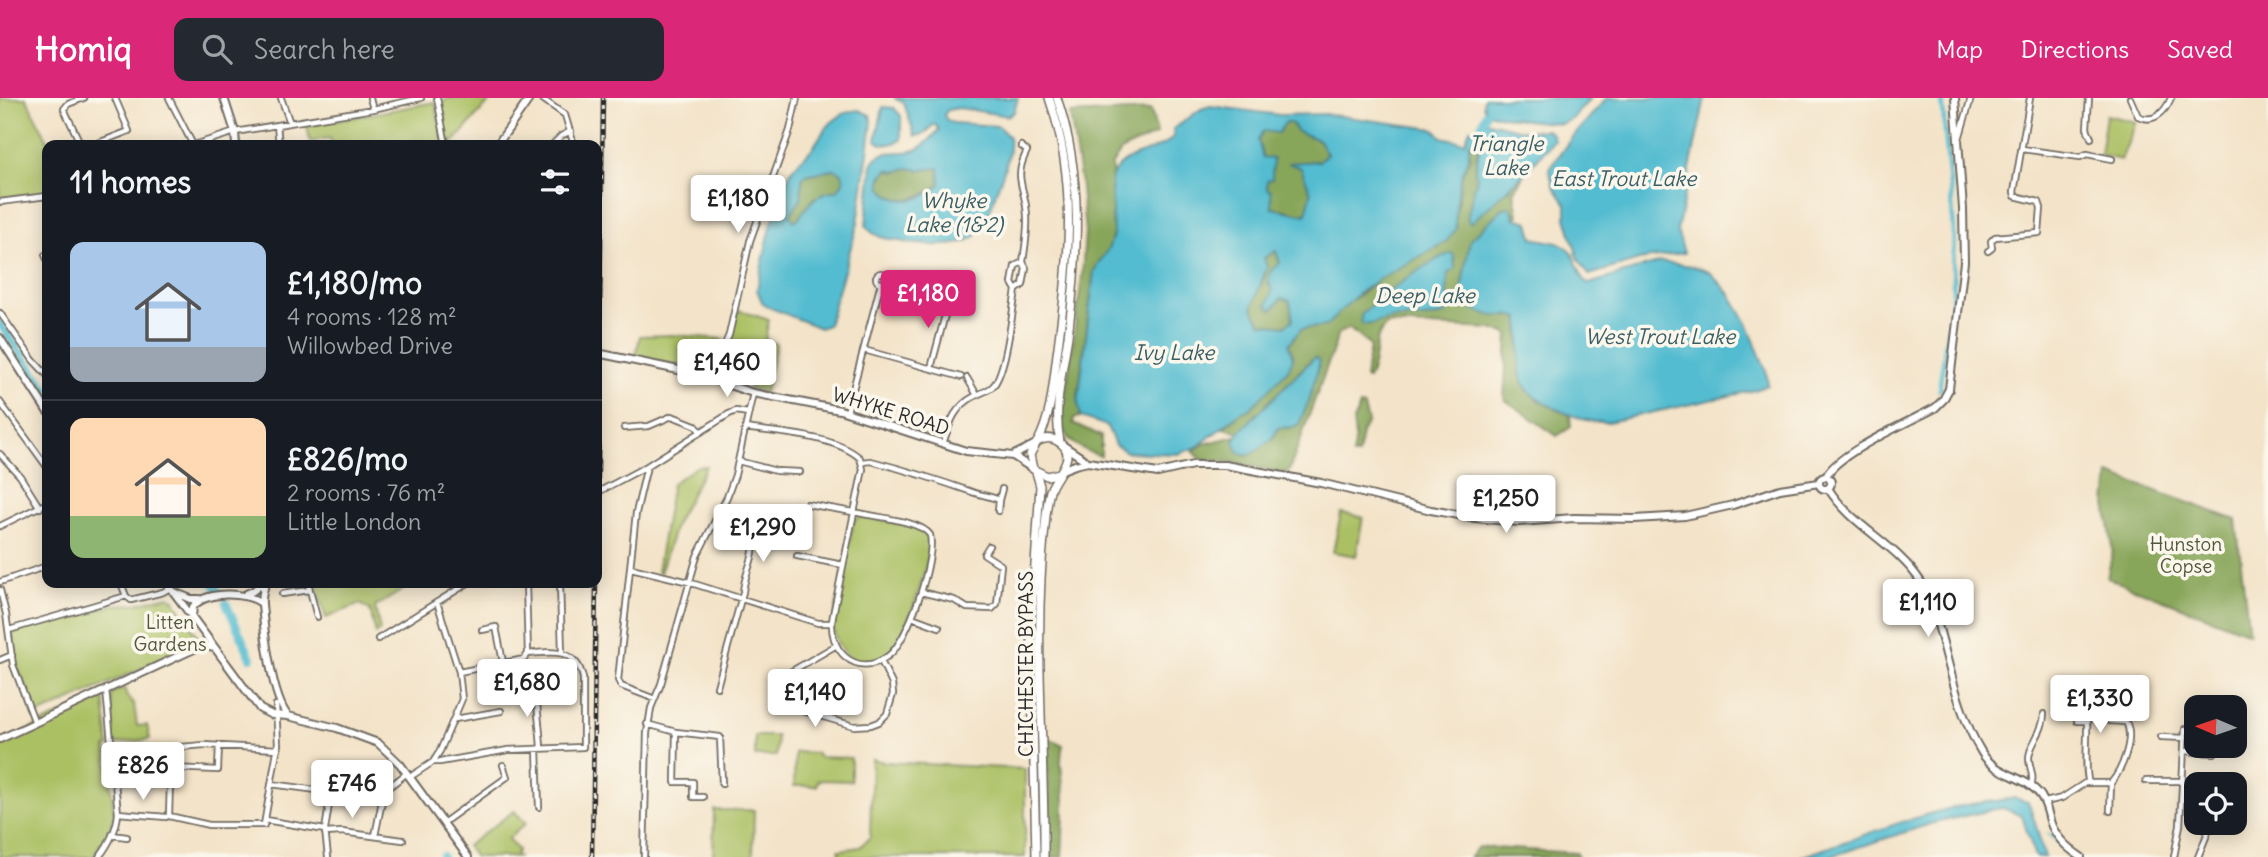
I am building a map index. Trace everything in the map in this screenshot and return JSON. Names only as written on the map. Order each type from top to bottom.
[{"type":"highway","points":[[1049,98],[1064,159],[1070,235],[1067,279],[1049,415],[1030,460],[1035,470],[1047,476],[1061,472],[1068,459],[1062,444],[1058,417],[1075,279],[1078,231],[1072,158],[1057,98]]},
{"type":"highway","points":[[1035,443],[1049,438],[1062,444]]},
{"type":"highway","name":"CHICHESTER BYPASS","points":[[1035,470],[1040,486],[1031,627],[1036,857]]},
{"type":"highway","name":"CHICHESTER BYPASS","points":[[1044,857],[1040,599],[1047,509],[1051,490],[1061,472]]},
{"type":"main road","points":[[224,98],[236,140]]},
{"type":"main road","points":[[501,140],[530,98]]},
{"type":"main road","points":[[1819,483],[1843,458],[1935,408],[1947,394],[1960,313],[1964,262],[1955,98]]},
{"type":"main road","points":[[0,338],[42,403]]},
{"type":"main road","name":"WHYKE ROAD","points":[[602,354],[710,378],[753,393],[847,412],[966,451],[1013,456],[1035,470]]},
{"type":"main road","points":[[1013,456],[1035,443]]},
{"type":"main road","points":[[1062,444],[1088,463]]},
{"type":"main road","points":[[1061,472],[1075,464],[1088,463],[1158,473],[1193,466],[1225,465],[1321,483],[1420,508],[1475,518],[1519,522],[1685,516],[1732,505],[1780,489],[1819,483]]},
{"type":"main road","points":[[1826,477],[1831,483],[1828,488]]},
{"type":"main road","points":[[1819,483],[1821,488],[1828,488]]},
{"type":"main road","points":[[1828,488],[1844,510],[1891,548],[1914,572],[1928,597],[1957,691],[1979,748],[1996,769],[2031,786],[2045,803],[2057,835],[2081,857]]},
{"type":"main road","points":[[171,588],[258,707],[266,713],[288,716],[371,739],[393,756],[409,775],[468,857]]},
{"type":"main road","points":[[172,588],[188,599],[199,599],[244,594],[258,588]]},
{"type":"main road","points":[[263,588],[261,603],[277,703],[288,716]]},
{"type":"main road","points":[[244,594],[261,603]]},
{"type":"main road","points":[[192,618],[192,607],[199,599]]},
{"type":"main road","points":[[194,649],[200,641],[200,630]]},
{"type":"main road","points":[[0,738],[194,649],[205,646],[215,648]]},
{"type":"main road","points":[[266,713],[277,703]]},
{"type":"street","points":[[79,140],[64,109],[68,103],[84,98]]},
{"type":"street","points":[[109,140],[124,135],[129,129],[115,98]]},
{"type":"street","points":[[281,98],[290,123]]},
{"type":"street","points":[[370,98],[373,109]]},
{"type":"street","points":[[209,140],[235,132],[373,109],[421,98]]},
{"type":"street","points":[[436,98],[445,140]]},
{"type":"street","points":[[541,98],[559,108],[565,115],[573,140]]},
{"type":"street","points":[[710,378],[729,335],[750,241],[790,130],[797,98]]},
{"type":"street","points":[[1958,143],[1971,98]]},
{"type":"street","points":[[1988,251],[1992,248],[1991,241],[1995,237],[2039,233],[2039,202],[2015,196],[2014,192],[2030,98]]},
{"type":"street","points":[[2089,98],[2087,128],[2091,138]]},
{"type":"street","points":[[2130,98],[2138,116],[2147,119],[2161,114],[2171,98]]},
{"type":"street","points":[[171,99],[191,140]]},
{"type":"street","points":[[277,125],[278,140]]},
{"type":"street","points":[[557,140],[571,131]]},
{"type":"street","points":[[1016,290],[1023,285],[1026,268],[1023,262],[1027,216],[1019,173],[1027,151],[1021,146]]},
{"type":"street","points":[[2022,149],[2080,157],[2087,154],[2112,159]]},
{"type":"street","points":[[0,202],[42,197]]},
{"type":"street","points":[[943,444],[956,409],[990,390],[996,382],[1002,365],[1016,290],[1012,283],[1015,266],[1023,262]]},
{"type":"street","points":[[847,412],[884,281],[948,298],[931,368]]},
{"type":"street","points":[[0,313],[42,370]]},
{"type":"street","points":[[864,351],[964,377],[977,395]]},
{"type":"street","points":[[643,857],[647,724],[698,556],[727,497],[753,393]]},
{"type":"street","points":[[0,402],[2,409],[42,461]]},
{"type":"street","points":[[602,490],[648,466],[734,412],[748,414]]},
{"type":"street","points":[[624,428],[649,426],[672,416],[695,425],[701,432]]},
{"type":"street","points":[[745,428],[781,431],[812,438],[856,454],[862,462],[863,469],[854,513],[831,623],[835,646],[843,655],[855,662],[881,661],[899,646],[921,592],[932,542],[927,530],[922,526],[854,513],[807,504]]},
{"type":"street","points":[[0,454],[20,476],[40,508],[0,526]]},
{"type":"street","points":[[738,461],[776,471],[800,472]]},
{"type":"street","points":[[862,462],[871,461],[927,475],[975,494],[999,500]]},
{"type":"street","points":[[648,466],[636,513],[618,680],[621,686],[655,699]]},
{"type":"street","points":[[998,511],[1002,489]]},
{"type":"street","points":[[717,687],[741,599],[744,576],[753,555],[756,517],[758,511],[768,512]]},
{"type":"street","points":[[921,592],[954,600],[967,608],[992,609],[997,604],[1001,565],[982,555],[989,546]]},
{"type":"street","points":[[797,556],[843,565]]},
{"type":"street","points":[[0,582],[42,568]]},
{"type":"street","points":[[631,568],[818,623],[831,623]]},
{"type":"street","points":[[123,588],[131,600],[167,588]]},
{"type":"street","points":[[378,639],[460,588]]},
{"type":"street","points":[[459,672],[524,659],[528,654],[526,588]]},
{"type":"street","points":[[560,588],[562,653]]},
{"type":"street","points":[[0,590],[18,682],[35,723]]},
{"type":"street","points":[[282,594],[309,590],[317,617]]},
{"type":"street","points":[[9,630],[126,596]]},
{"type":"street","points":[[433,762],[462,699],[459,672],[437,602]]},
{"type":"street","points":[[912,617],[939,627]]},
{"type":"street","points":[[482,630],[496,627],[503,662]]},
{"type":"street","points":[[835,646],[780,678],[783,705],[854,726],[879,722],[887,714],[893,694],[892,684],[881,661]]},
{"type":"street","points":[[375,836],[384,790],[433,762],[508,750],[583,747],[581,668],[562,653],[528,654]]},
{"type":"street","points":[[0,660],[12,655]]},
{"type":"street","points":[[99,857],[113,835],[118,813],[106,690]]},
{"type":"street","points":[[536,690],[539,807]]},
{"type":"street","points":[[264,823],[278,749],[277,703]]},
{"type":"street","points":[[455,719],[500,711]]},
{"type":"street","points":[[2031,786],[2034,776],[2029,754],[2043,728],[2044,714]]},
{"type":"street","points":[[2077,721],[2087,721],[2088,761],[2085,773],[2089,783]]},
{"type":"street","points":[[2109,721],[2126,722],[2129,732],[2122,762],[2111,783],[2110,811]]},
{"type":"street","points":[[647,724],[676,732],[720,737],[722,784]]},
{"type":"street","points":[[676,732],[675,782],[693,782],[693,797],[703,797]]},
{"type":"street","points":[[2161,737],[2184,738]]},
{"type":"street","points":[[112,753],[219,745],[278,749]]},
{"type":"street","points":[[171,768],[218,770],[219,745]]},
{"type":"street","points":[[167,816],[172,748]]},
{"type":"street","points":[[2174,857],[2180,825],[2184,751]]},
{"type":"street","points":[[443,823],[507,777],[503,765]]},
{"type":"street","points":[[2146,781],[2183,781]]},
{"type":"street","points":[[2045,803],[2058,800],[2077,786],[2111,783]]},
{"type":"street","points":[[271,784],[378,798],[381,796]]},
{"type":"street","points":[[328,857],[325,832],[331,792]]},
{"type":"street","points":[[118,813],[167,816],[209,825],[264,823],[402,839]]},
{"type":"street","points":[[113,835],[127,837]]},
{"type":"street","points":[[2198,857],[2207,835]]},
{"type":"green space","points":[[0,98],[26,98],[47,140],[42,140],[42,194],[0,198]]},
{"type":"green space","points":[[447,98],[491,100],[455,140],[446,140],[440,107]]},
{"type":"green space","points":[[435,102],[443,140],[310,140],[307,126]]},
{"type":"green space","points":[[1151,110],[1157,134],[1122,150],[1112,164],[1113,235],[1109,248],[1094,271],[1078,395],[1081,417],[1074,418],[1073,423],[1101,436],[1101,456],[1085,450],[1069,439],[1063,425],[1082,277],[1085,232],[1070,114]]},
{"type":"green space","points":[[2106,115],[2136,122],[2121,160],[2100,155]]},
{"type":"green space","points":[[1285,122],[1293,124],[1296,131],[1319,140],[1327,155],[1320,161],[1290,163],[1301,168],[1311,193],[1306,215],[1271,207],[1271,192],[1267,189],[1267,180],[1273,159],[1263,159],[1258,140],[1263,131]]},
{"type":"green space","points":[[1474,142],[1478,145],[1475,171],[1477,178],[1468,214],[1508,190],[1524,174],[1514,193],[1518,215],[1516,219],[1513,211],[1502,209],[1470,240],[1460,296],[1496,316],[1517,316],[1520,371],[1537,400],[1570,415],[1571,427],[1557,436],[1504,399],[1508,334],[1491,329],[1388,324],[1379,336],[1368,379],[1365,378],[1370,346],[1349,328],[1339,333],[1289,471],[1283,473],[1232,462],[1202,460],[1193,451],[1204,444],[1235,436],[1234,441],[1246,456],[1271,440],[1279,428],[1289,428],[1312,359],[1239,432],[1223,428],[1243,411],[1250,409],[1293,356],[1289,344],[1301,329],[1353,300],[1379,279],[1447,241],[1458,204],[1461,177],[1470,157],[1469,145]]},
{"type":"green space","points":[[907,168],[939,168],[940,184],[915,198],[906,200],[889,197],[880,180],[887,170],[896,172]]},
{"type":"green space","points":[[835,169],[842,173],[844,181],[837,191],[824,193],[816,198],[794,222],[789,215],[801,199],[802,179],[805,175]]},
{"type":"green space","points":[[1276,251],[1280,263],[1271,270],[1282,298],[1290,301],[1293,320],[1285,326],[1261,323],[1252,308],[1267,268],[1264,258]]},
{"type":"green space","points":[[738,310],[769,320],[765,339],[776,344],[765,392],[749,389],[751,377],[723,368]]},
{"type":"green space","points":[[673,335],[723,339],[709,365],[689,367],[635,358],[640,336]]},
{"type":"green space","points":[[1360,406],[1364,407],[1368,422],[1362,433],[1358,455],[1352,455],[1355,438],[1353,421]]},
{"type":"green space","points":[[698,466],[706,466],[676,523],[660,573],[657,572],[672,483]]},
{"type":"green space","name":"Hunston Copse","points":[[2109,474],[2236,520],[2249,633],[2107,578],[2113,551],[2106,503]]},
{"type":"green space","points":[[1341,513],[1363,517],[1356,556],[1333,552]]},
{"type":"green space","points":[[862,516],[920,528],[928,534],[929,541],[925,571],[903,632],[887,655],[877,661],[864,662],[850,657],[842,650],[833,624],[854,520]]},
{"type":"green space","points":[[317,588],[406,588],[375,607],[380,631],[376,634],[370,610],[360,604],[326,618]]},
{"type":"green space","name":"Litten Gardens","points":[[168,596],[173,599],[198,637],[196,644],[34,717],[17,666],[12,633],[112,605],[135,604]]},
{"type":"green space","points":[[125,688],[126,695],[134,704],[137,726],[147,725],[150,739],[114,744],[111,696],[115,691]]},
{"type":"green space","points":[[101,696],[104,699],[109,746],[106,747],[114,812],[100,847],[93,857],[0,857],[0,743]]},
{"type":"green space","points":[[755,736],[777,736],[776,756],[755,756]]},
{"type":"green space","points":[[1049,738],[1063,745],[1062,857],[1050,857]]},
{"type":"green space","points":[[795,752],[817,753],[818,757],[851,758],[851,781],[818,780],[817,786],[794,786]]},
{"type":"green space","points":[[872,759],[884,762],[1025,769],[1025,857],[839,857],[839,850],[860,847],[870,837]]},
{"type":"green space","points":[[714,810],[754,810],[753,857],[713,857]]},
{"type":"green space","points":[[514,811],[526,823],[508,839],[518,850],[515,854],[518,857],[475,857],[467,846]]},
{"type":"green space","points":[[1478,847],[1577,853],[1578,857],[1470,857]]},
{"type":"water","name":"Whyke Lake (1&2)","points":[[894,98],[1018,98],[1014,112],[1008,116],[959,108],[948,110],[944,115],[953,123],[998,126],[1009,137],[1006,164],[989,213],[981,229],[970,239],[942,245],[912,243],[878,236],[866,226],[872,165],[876,159],[886,153],[918,149],[939,130],[933,125],[925,134],[915,136],[904,103]],"holes":[[[907,168],[939,168],[940,184],[926,195],[903,200],[888,194],[881,187],[881,177],[889,169],[896,172]]]},
{"type":"water","points":[[1484,98],[1591,98],[1572,119],[1561,124],[1486,113]]},
{"type":"water","name":"East Trout Lake","points":[[1607,98],[1705,98],[1677,231],[1684,253],[1639,260],[1589,275],[1578,258],[1566,217],[1566,204],[1554,187],[1549,169],[1573,136]]},
{"type":"water","name":"Ivy Lake","points":[[1210,106],[1280,115],[1326,114],[1434,129],[1442,137],[1465,142],[1470,129],[1479,128],[1485,121],[1526,131],[1547,130],[1554,140],[1524,174],[1471,223],[1468,221],[1468,214],[1477,178],[1475,171],[1479,149],[1473,140],[1469,145],[1460,183],[1456,229],[1447,241],[1379,279],[1358,294],[1326,326],[1301,329],[1289,344],[1293,359],[1288,370],[1250,409],[1243,411],[1197,447],[1178,454],[1127,452],[1115,445],[1107,426],[1081,417],[1078,403],[1094,271],[1113,235],[1111,180],[1122,163],[1166,143],[1174,136],[1173,129],[1201,109]],"holes":[[[1286,122],[1293,124],[1296,131],[1319,140],[1327,154],[1319,161],[1288,163],[1301,168],[1311,193],[1306,215],[1272,208],[1271,191],[1267,189],[1267,180],[1272,179],[1273,159],[1263,158],[1258,140],[1263,131],[1278,133]],[[1276,251],[1280,263],[1271,270],[1268,280],[1272,291],[1267,305],[1272,310],[1282,298],[1290,301],[1293,320],[1285,326],[1261,323],[1252,308],[1267,267],[1264,258]]]},
{"type":"water","points":[[883,107],[894,108],[901,116],[901,140],[891,144],[876,140]]},
{"type":"water","points":[[859,110],[870,115],[872,123],[858,223],[828,325],[820,328],[768,307],[762,302],[757,290],[775,211],[786,181],[797,163],[812,149],[832,122],[851,111]],"holes":[[[835,169],[842,173],[844,181],[837,191],[824,193],[816,198],[794,221],[790,215],[801,199],[802,179],[805,175]]]},
{"type":"water","name":"West Trout Lake","points":[[1510,206],[1515,218],[1529,222],[1533,238],[1558,243],[1570,250],[1582,276],[1589,284],[1660,262],[1692,266],[1710,272],[1730,294],[1748,325],[1766,371],[1768,385],[1752,391],[1608,422],[1579,418],[1543,402],[1531,393],[1520,375],[1519,318],[1478,311],[1462,303],[1460,296],[1470,240],[1502,209]]},
{"type":"water","name":"Deep Lake","points":[[1452,253],[1455,269],[1448,273],[1446,313],[1426,318],[1397,318],[1362,324],[1361,315],[1381,298],[1418,271]]},
{"type":"water","points":[[1315,357],[1320,361],[1309,401],[1299,424],[1279,428],[1271,440],[1250,455],[1239,453],[1234,441],[1239,432]]},
{"type":"water","points":[[2015,798],[2028,802],[2045,857],[2035,857],[2022,816],[2003,808],[1930,824],[1829,857],[1800,857],[1936,812],[1963,805]]},
{"type":"waterway","points":[[1939,390],[1953,293],[1954,229],[1942,98]]},
{"type":"waterway","name":"Triangle Lake","points":[[1480,129],[1486,113]]},
{"type":"waterway","points":[[0,324],[42,383]]},
{"type":"waterway","points":[[216,588],[219,593]]},
{"type":"waterway","points":[[226,603],[251,658]]},
{"type":"waterway","points":[[2048,833],[2071,857]]},
{"type":"railway","points":[[602,172],[603,98]]},
{"type":"railway","points":[[592,857],[596,588]]}]
